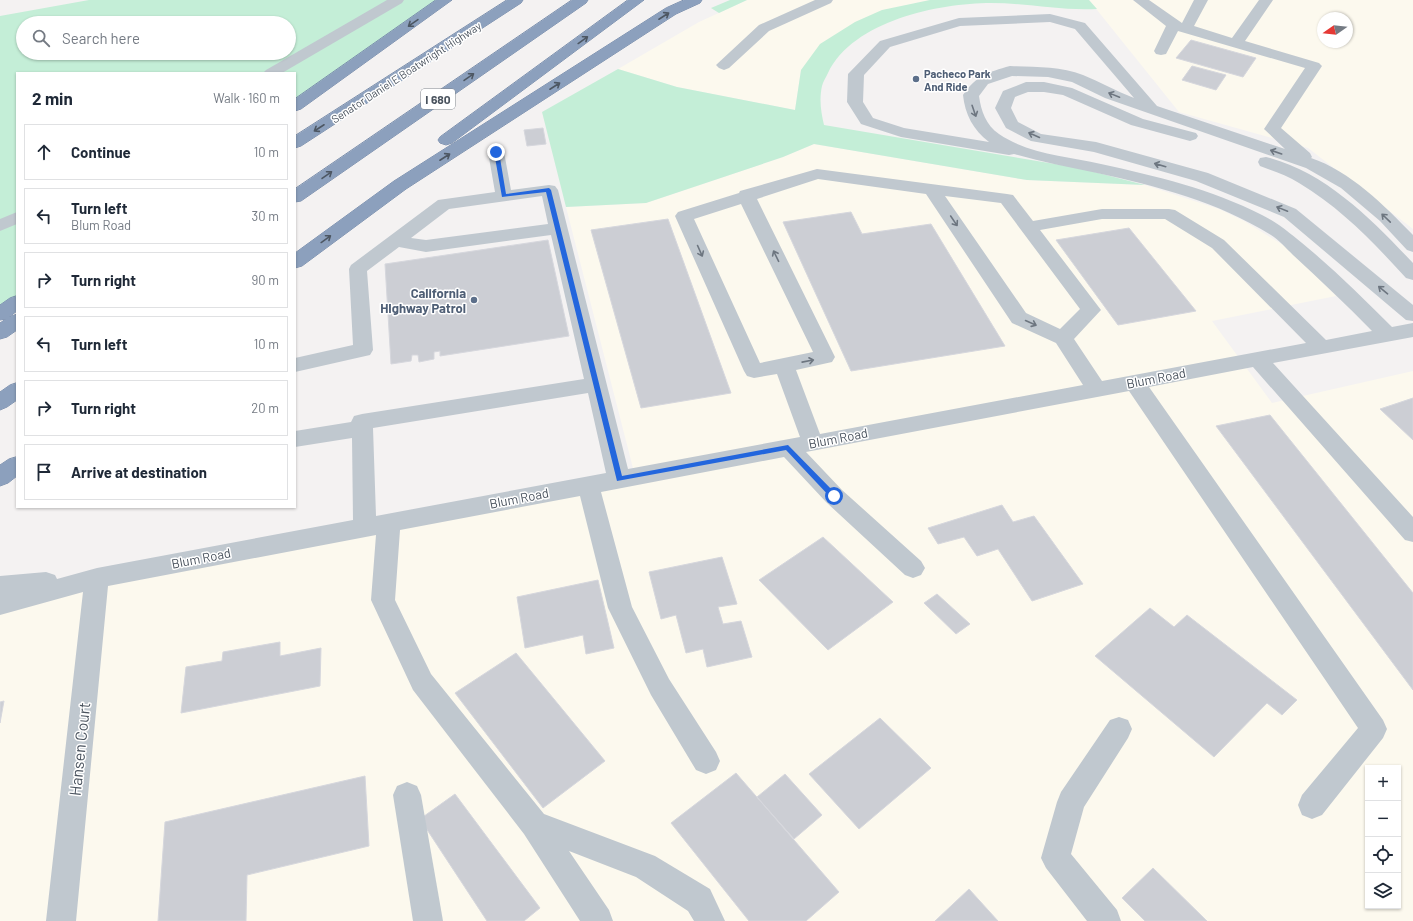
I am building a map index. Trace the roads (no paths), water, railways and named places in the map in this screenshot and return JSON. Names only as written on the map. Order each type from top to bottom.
[{"type":"highway","points":[[296,105],[445,0]]},
{"type":"highway","name":"Senator Daniel E Boatwright Highway","points":[[296,142],[516,0]]},
{"type":"highway","name":"I 680","points":[[296,197],[581,0]]},
{"type":"highway","points":[[400,185],[422,157],[637,0]]},
{"type":"highway","points":[[296,261],[400,185],[672,11],[695,0]]},
{"type":"highway","points":[[0,314],[16,303]]},
{"type":"highway","points":[[0,332],[16,322]]},
{"type":"highway","points":[[0,402],[16,391]]},
{"type":"highway","points":[[0,477],[16,466]]},
{"type":"street","points":[[296,59],[397,0]]},
{"type":"street","points":[[724,65],[764,28],[826,0]]},
{"type":"street","points":[[1140,0],[1180,26],[1314,66],[1272,129],[1312,164]]},
{"type":"street","points":[[1161,51],[1201,0]]},
{"type":"street","points":[[1236,43],[1266,0]]},
{"type":"street","points":[[1151,109],[1080,26],[1050,18],[959,22],[885,44],[856,74],[855,102],[867,121],[901,132],[1023,152],[1144,178],[1239,211],[1277,231],[1318,266],[1406,331]]},
{"type":"street","points":[[273,72],[293,60]]},
{"type":"street","points":[[1023,152],[995,138],[978,122],[972,108],[971,95],[983,81],[1010,71],[1048,72],[1077,78],[1111,95],[1312,164],[1347,184],[1386,217],[1413,246]]},
{"type":"street","points":[[1406,331],[1290,213],[1202,177],[1096,147],[1037,138],[1012,125],[1003,108],[1008,94],[1026,87],[1044,87],[1067,91],[1137,122],[1196,138],[1265,162],[1304,179],[1336,199],[1371,230],[1413,274]]},
{"type":"street","points":[[496,152],[504,196]]},
{"type":"street","points":[[746,195],[825,357],[754,371],[684,216],[746,195],[817,174],[1007,198],[1091,310],[1063,338]]},
{"type":"street","points":[[932,189],[1019,318],[1063,338],[1096,389]]},
{"type":"street","points":[[296,365],[363,350],[358,269],[444,204],[549,190],[619,480]]},
{"type":"street","points":[[1029,227],[1102,214],[1169,214],[1218,244],[1321,347]]},
{"type":"street","points":[[0,226],[16,218]]},
{"type":"street","points":[[396,240],[426,246],[558,228]]},
{"type":"street","name":"Blum Road","points":[[0,605],[97,578],[1406,331]]},
{"type":"street","points":[[1257,359],[1413,533]]},
{"type":"street","points":[[784,365],[813,443]]},
{"type":"street","points":[[1134,382],[1374,729],[1312,805]]},
{"type":"street","points":[[596,384],[362,422],[362,428],[377,525],[383,600],[422,682],[534,824],[598,921]]},
{"type":"street","points":[[296,439],[362,428]]},
{"type":"street","points":[[788,447],[834,496],[913,568]]},
{"type":"street","points":[[588,486],[620,608],[660,687],[706,761]]},
{"type":"street","name":"Blum Road","points":[[0,586],[97,578]]},
{"type":"street","name":"Hansen Court","points":[[61,921],[97,578]]},
{"type":"street","points":[[1106,921],[1056,858],[1071,802],[1119,729]]},
{"type":"street","points":[[407,795],[428,921]]},
{"type":"street","points":[[534,824],[646,866],[699,900],[710,921]]},
{"type":"place","name":"Pacheco Park And Ride","points":[[916,79]]},
{"type":"place","name":"California HIghway Patrol","points":[[474,300]]}]
